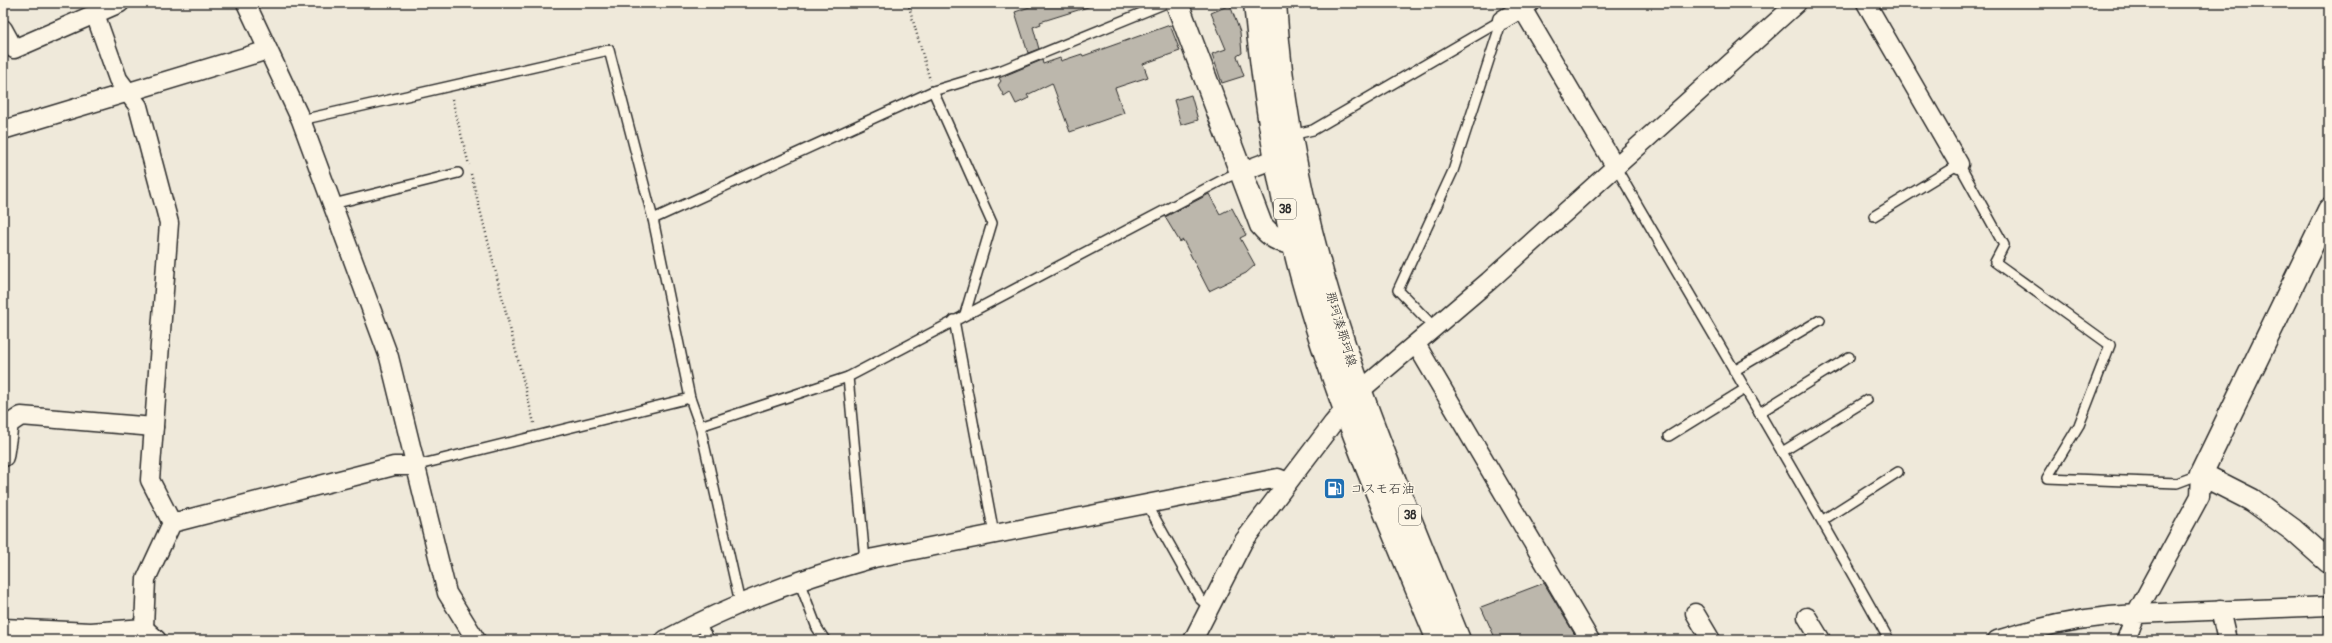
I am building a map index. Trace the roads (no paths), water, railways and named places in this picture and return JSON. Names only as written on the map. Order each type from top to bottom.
[{"type":"main road","points":[[1177,3],[1261,225],[1270,235],[1279,241],[1293,243]]},
{"type":"main road","name":"那珂湊那珂線","points":[[1255,3],[1275,159],[1293,243],[1312,312],[1344,409],[1438,640]]},
{"type":"main road","name":"那珂湊那珂線","points":[[1275,3],[1276,32],[1291,135],[1313,237],[1345,345],[1361,390],[1459,640]]},
{"type":"main road","points":[[2329,210],[2201,474],[2252,500],[2293,530],[2329,562]]},
{"type":"street","points":[[3,29],[14,49],[120,3]]},
{"type":"street","points":[[246,3],[301,120],[389,357],[414,466],[447,593],[476,640]]},
{"type":"street","points":[[1193,640],[1208,607],[1243,542],[1344,409],[1361,390],[1435,328],[1797,3]]},
{"type":"street","points":[[1866,3],[1959,164]]},
{"type":"street","points":[[1502,20],[1524,5],[1615,166]]},
{"type":"street","points":[[95,14],[118,80],[138,106],[169,223],[150,480],[172,523]]},
{"type":"street","points":[[3,130],[268,50]]},
{"type":"street","points":[[1240,172],[1275,159]]},
{"type":"street","points":[[1416,344],[1590,640]]},
{"type":"street","points":[[4,457],[9,424],[21,416],[154,427]]},
{"type":"street","points":[[172,523],[394,466],[414,466]]},
{"type":"street","points":[[2126,640],[2136,614],[2200,496],[2201,474]]},
{"type":"street","points":[[665,640],[698,622],[740,603],[817,574],[865,561],[1278,478],[1288,482]]},
{"type":"street","points":[[144,628],[146,579],[172,523]]},
{"type":"street","points":[[1997,640],[2018,634],[2109,615],[2329,606]]},
{"type":"street","points":[[2220,610],[2227,640]]},
{"type":"street","points":[[1695,613],[1710,640]]},
{"type":"street","points":[[1807,617],[1821,640]]},
{"type":"street","points":[[3,628],[91,632],[144,628],[157,640]]},
{"type":"lane","points":[[653,219],[933,91],[1002,70],[1166,3]]},
{"type":"lane","points":[[1291,135],[1313,130],[1502,20]]},
{"type":"lane","points":[[1435,328],[1398,290],[1453,171],[1502,20]]},
{"type":"lane","points":[[301,120],[609,50],[653,219],[690,398],[700,426],[740,603]]},
{"type":"lane","points":[[933,91],[992,223],[964,314]]},
{"type":"lane","points":[[1874,216],[1959,164],[2004,245],[1995,262],[2110,345],[2079,425],[2047,478],[2177,483],[2201,474]]},
{"type":"lane","points":[[1615,166],[1734,371],[1823,520],[1889,640]]},
{"type":"lane","points":[[700,426],[848,377],[964,314],[1228,176],[1240,172]]},
{"type":"lane","points":[[333,204],[458,173]]},
{"type":"lane","points":[[954,320],[994,534]]},
{"type":"lane","points":[[1734,371],[1820,320]]},
{"type":"lane","points":[[1759,413],[1849,357]]},
{"type":"lane","points":[[848,377],[865,561]]},
{"type":"lane","points":[[1669,436],[1745,389]]},
{"type":"lane","points":[[414,466],[690,398]]},
{"type":"lane","points":[[1782,452],[1867,400]]},
{"type":"lane","points":[[1823,520],[1898,472]]},
{"type":"lane","points":[[1147,504],[1200,599],[1208,607]]},
{"type":"lane","points":[[799,581],[817,628],[825,640]]},
{"type":"lane","points":[[698,622],[710,640]]},
{"type":"place","name":"コスモ石油","points":[[1334,489]]}]
